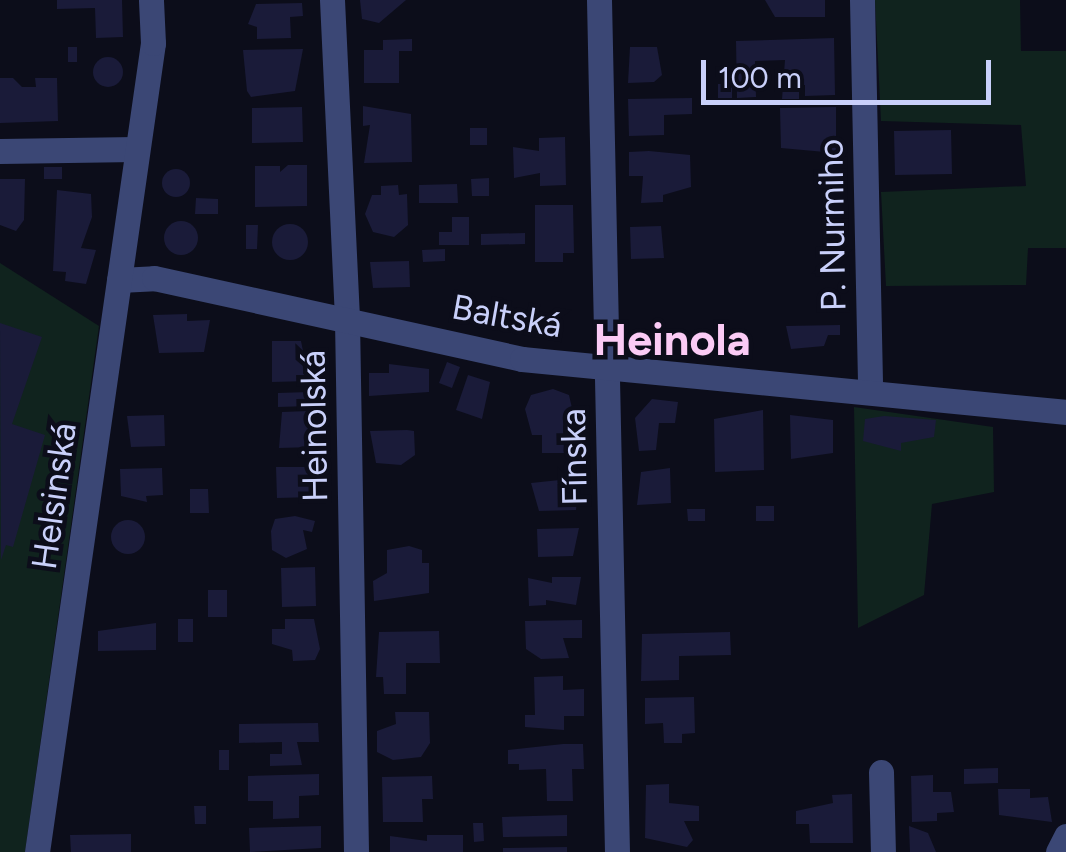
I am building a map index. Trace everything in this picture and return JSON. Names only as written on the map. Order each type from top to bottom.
[{"type":"street","name":"Helsinská","points":[[36,852],[152,43],[150,0]]},
{"type":"street","name":"Heinolská","points":[[332,0],[348,320],[356,852]]},
{"type":"street","name":"Fínska","points":[[599,0],[617,852]]},
{"type":"street","name":"P. Nurmiho","points":[[862,0],[870,389]]},
{"type":"street","points":[[0,151],[136,148]]},
{"type":"street","name":"Baltská","points":[[119,280],[154,278],[522,359],[870,389],[1066,412]]},
{"type":"street","points":[[881,772],[883,852]]},
{"type":"street","points":[[1058,852],[1066,836]]},
{"type":"green space","points":[[875,0],[1020,0],[1021,51],[1066,51],[1066,248],[1028,248],[1026,285],[886,286],[881,192],[1026,186],[1021,125],[881,121]]},
{"type":"green space","points":[[0,263],[99,326],[25,852],[0,852]]},
{"type":"green space","points":[[854,407],[993,427],[994,492],[932,504],[924,595],[858,628]]},
{"type":"building","points":[[57,0],[122,0],[123,37],[96,38],[95,8],[57,9]]},
{"type":"building","points":[[360,0],[406,0],[379,23],[362,19]]},
{"type":"building","points":[[765,0],[825,0],[825,17],[775,17]]},
{"type":"building","points":[[302,3],[303,16],[290,17],[291,38],[257,39],[257,27],[248,24],[256,4]]},
{"type":"building","points":[[834,38],[835,95],[805,96],[805,85],[799,85],[799,99],[782,99],[785,60],[755,61],[756,97],[737,98],[736,41]]},
{"type":"building","points":[[412,39],[412,51],[399,51],[399,83],[364,83],[364,50],[383,50],[383,40]]},
{"type":"building","points":[[68,47],[77,47],[77,62],[68,62]]},
{"type":"building","points":[[630,47],[657,47],[662,75],[654,82],[628,83]]},
{"type":"building","points":[[303,49],[295,91],[251,97],[243,50]]},
{"type":"building","points":[[108,57],[122,66],[123,72],[114,86],[108,87],[94,78],[93,72],[102,58]]},
{"type":"building","points":[[0,78],[13,78],[22,87],[36,87],[35,78],[57,78],[58,121],[0,123]]},
{"type":"building","points":[[718,84],[732,84],[732,98],[718,98]]},
{"type":"building","points":[[692,98],[692,114],[664,115],[664,135],[629,136],[628,99]]},
{"type":"building","points":[[363,106],[411,114],[412,162],[364,163],[370,125],[363,126]]},
{"type":"building","points":[[302,107],[303,142],[252,143],[252,108]]},
{"type":"building","points":[[836,107],[836,153],[781,148],[780,108]]},
{"type":"building","points":[[470,128],[487,128],[487,145],[470,145]]},
{"type":"building","points":[[951,130],[952,174],[895,175],[894,131]]},
{"type":"building","points":[[565,137],[566,185],[540,186],[540,173],[514,178],[513,147],[539,151],[539,138]]},
{"type":"building","points":[[629,152],[690,155],[691,187],[663,195],[663,202],[641,203],[643,176],[629,176]]},
{"type":"building","points":[[288,165],[307,165],[307,206],[255,207],[255,166],[280,166],[280,172]]},
{"type":"building","points":[[44,167],[62,167],[62,179],[44,179]]},
{"type":"building","points":[[176,169],[186,173],[190,183],[186,193],[176,197],[166,193],[162,183],[166,173]]},
{"type":"building","points":[[489,178],[489,196],[472,196],[471,179]]},
{"type":"building","points":[[0,179],[25,179],[24,220],[16,231],[0,225]]},
{"type":"building","points":[[457,184],[458,203],[419,203],[419,185]]},
{"type":"building","points":[[398,185],[399,195],[407,194],[408,225],[394,237],[373,232],[365,214],[372,195],[381,195],[381,186]]},
{"type":"building","points":[[57,190],[91,194],[92,217],[81,248],[96,250],[86,284],[65,281],[66,272],[53,271]]},
{"type":"building","points":[[196,198],[218,199],[218,214],[195,214]]},
{"type":"building","points":[[535,205],[573,205],[574,253],[563,253],[563,262],[535,262]]},
{"type":"building","points":[[452,217],[469,217],[469,245],[439,245],[439,232],[452,232]]},
{"type":"building","points":[[181,221],[193,226],[198,238],[193,250],[181,255],[169,250],[164,238],[169,226]]},
{"type":"building","points":[[290,224],[302,230],[308,242],[302,254],[290,260],[278,254],[272,242],[278,230]]},
{"type":"building","points":[[246,225],[258,225],[257,249],[246,249]]},
{"type":"building","points":[[661,226],[664,258],[631,259],[630,227]]},
{"type":"building","points":[[525,233],[525,244],[481,245],[481,234]]},
{"type":"building","points":[[445,249],[445,261],[423,262],[422,250]]},
{"type":"building","points":[[409,261],[410,287],[373,288],[370,262]]},
{"type":"building","points":[[187,314],[187,321],[210,320],[204,352],[159,353],[153,315]]},
{"type":"building","points":[[0,323],[42,337],[12,424],[45,435],[13,547],[6,545],[1,560]]},
{"type":"building","points":[[840,325],[840,335],[828,335],[824,346],[791,349],[786,326]]},
{"type":"building","points":[[272,341],[301,341],[309,381],[272,382]]},
{"type":"building","points":[[447,362],[460,367],[452,388],[439,383]]},
{"type":"building","points":[[389,364],[429,369],[429,392],[369,396],[369,373],[389,373]]},
{"type":"building","points":[[468,375],[490,382],[482,419],[456,410]]},
{"type":"building","points":[[553,389],[569,395],[574,417],[563,426],[564,453],[542,453],[542,435],[532,435],[525,409],[531,395]]},
{"type":"building","points":[[309,392],[309,406],[278,407],[278,393]]},
{"type":"building","points":[[652,399],[678,402],[675,423],[659,423],[656,450],[639,451],[635,418]]},
{"type":"building","points":[[763,410],[764,470],[715,472],[714,419]]},
{"type":"building","points":[[309,411],[313,447],[279,448],[282,412]]},
{"type":"building","points":[[164,415],[165,446],[131,447],[127,416]]},
{"type":"building","points":[[790,415],[833,420],[833,453],[791,459]]},
{"type":"building","points":[[884,416],[936,420],[934,437],[901,443],[901,451],[863,441],[865,419]]},
{"type":"building","points":[[370,431],[414,431],[415,455],[401,465],[376,463]]},
{"type":"building","points":[[276,467],[313,467],[314,497],[277,498]]},
{"type":"building","points":[[162,468],[163,495],[146,496],[147,502],[121,496],[120,469]]},
{"type":"building","points":[[670,468],[671,503],[637,505],[641,472]]},
{"type":"building","points":[[579,478],[576,510],[539,511],[531,483]]},
{"type":"building","points":[[190,489],[208,489],[209,513],[190,513]]},
{"type":"building","points":[[756,506],[774,506],[774,521],[756,521]]},
{"type":"building","points":[[687,509],[705,509],[705,521],[688,521]]},
{"type":"building","points":[[295,516],[315,521],[312,532],[303,530],[307,549],[286,558],[272,550],[271,531],[275,519]]},
{"type":"building","points":[[128,520],[140,525],[145,537],[140,549],[128,554],[116,549],[111,537],[116,525]]},
{"type":"building","points":[[579,528],[573,556],[538,557],[537,529]]},
{"type":"building","points":[[409,546],[422,550],[422,563],[429,563],[429,593],[374,601],[373,581],[387,573],[387,550]]},
{"type":"building","points":[[315,567],[316,606],[282,607],[281,568]]},
{"type":"building","points":[[552,577],[581,577],[576,605],[546,600],[546,605],[529,606],[528,578],[552,583]]},
{"type":"building","points":[[208,590],[227,590],[227,617],[208,617]]},
{"type":"building","points":[[178,619],[193,619],[193,642],[178,642]]},
{"type":"building","points":[[285,619],[314,619],[320,649],[315,660],[293,661],[292,650],[272,644],[272,629],[285,629]]},
{"type":"building","points":[[582,620],[582,638],[563,638],[569,658],[541,659],[526,649],[525,621]]},
{"type":"building","points":[[156,623],[156,650],[98,651],[98,631]]},
{"type":"building","points":[[439,631],[440,663],[406,663],[406,694],[384,694],[383,677],[376,677],[379,632]]},
{"type":"building","points":[[730,632],[731,655],[679,656],[679,680],[641,681],[642,634]]},
{"type":"building","points":[[563,676],[563,690],[584,689],[584,716],[564,716],[564,730],[525,727],[525,715],[535,715],[534,677]]},
{"type":"building","points":[[694,697],[695,733],[682,734],[682,743],[664,743],[663,723],[645,724],[645,698]]},
{"type":"building","points":[[395,712],[429,712],[430,743],[421,757],[393,760],[377,752],[377,731],[396,724]]},
{"type":"building","points":[[318,723],[319,742],[297,742],[302,765],[270,766],[270,754],[282,754],[282,742],[239,743],[239,724]]},
{"type":"building","points":[[583,744],[584,769],[572,769],[573,801],[547,801],[546,769],[519,770],[519,764],[508,764],[508,750]]},
{"type":"building","points":[[219,750],[229,750],[229,770],[219,770]]},
{"type":"building","points":[[998,768],[998,783],[964,784],[964,769]]},
{"type":"building","points":[[319,774],[319,795],[299,796],[299,818],[273,819],[273,801],[248,801],[248,776]]},
{"type":"building","points":[[933,775],[933,792],[951,792],[954,812],[937,813],[937,821],[912,822],[911,776]]},
{"type":"building","points":[[432,776],[433,799],[422,799],[423,822],[383,822],[382,777]]},
{"type":"building","points":[[669,784],[669,803],[699,806],[699,821],[684,821],[693,840],[687,847],[645,838],[646,785]]},
{"type":"building","points":[[998,789],[1030,789],[1030,798],[1048,797],[1052,822],[999,815]]},
{"type":"building","points":[[852,794],[853,843],[810,843],[809,824],[796,824],[796,811],[833,803],[832,795]]},
{"type":"building","points":[[194,806],[206,806],[206,824],[195,824]]},
{"type":"building","points":[[567,815],[567,836],[503,837],[502,817]]},
{"type":"building","points":[[473,823],[483,823],[484,841],[474,842]]},
{"type":"building","points":[[321,826],[321,848],[250,852],[249,828]]},
{"type":"building","points":[[909,826],[928,833],[936,852],[910,852]]},
{"type":"building","points":[[131,834],[131,852],[71,852],[70,835]]},
{"type":"building","points":[[427,835],[463,835],[463,852],[390,852],[390,836],[427,841]]},
{"type":"building","points":[[567,847],[567,852],[503,852],[503,848]]},
{"type":"district","name":"Heinola","points":[[672,340]]}]
